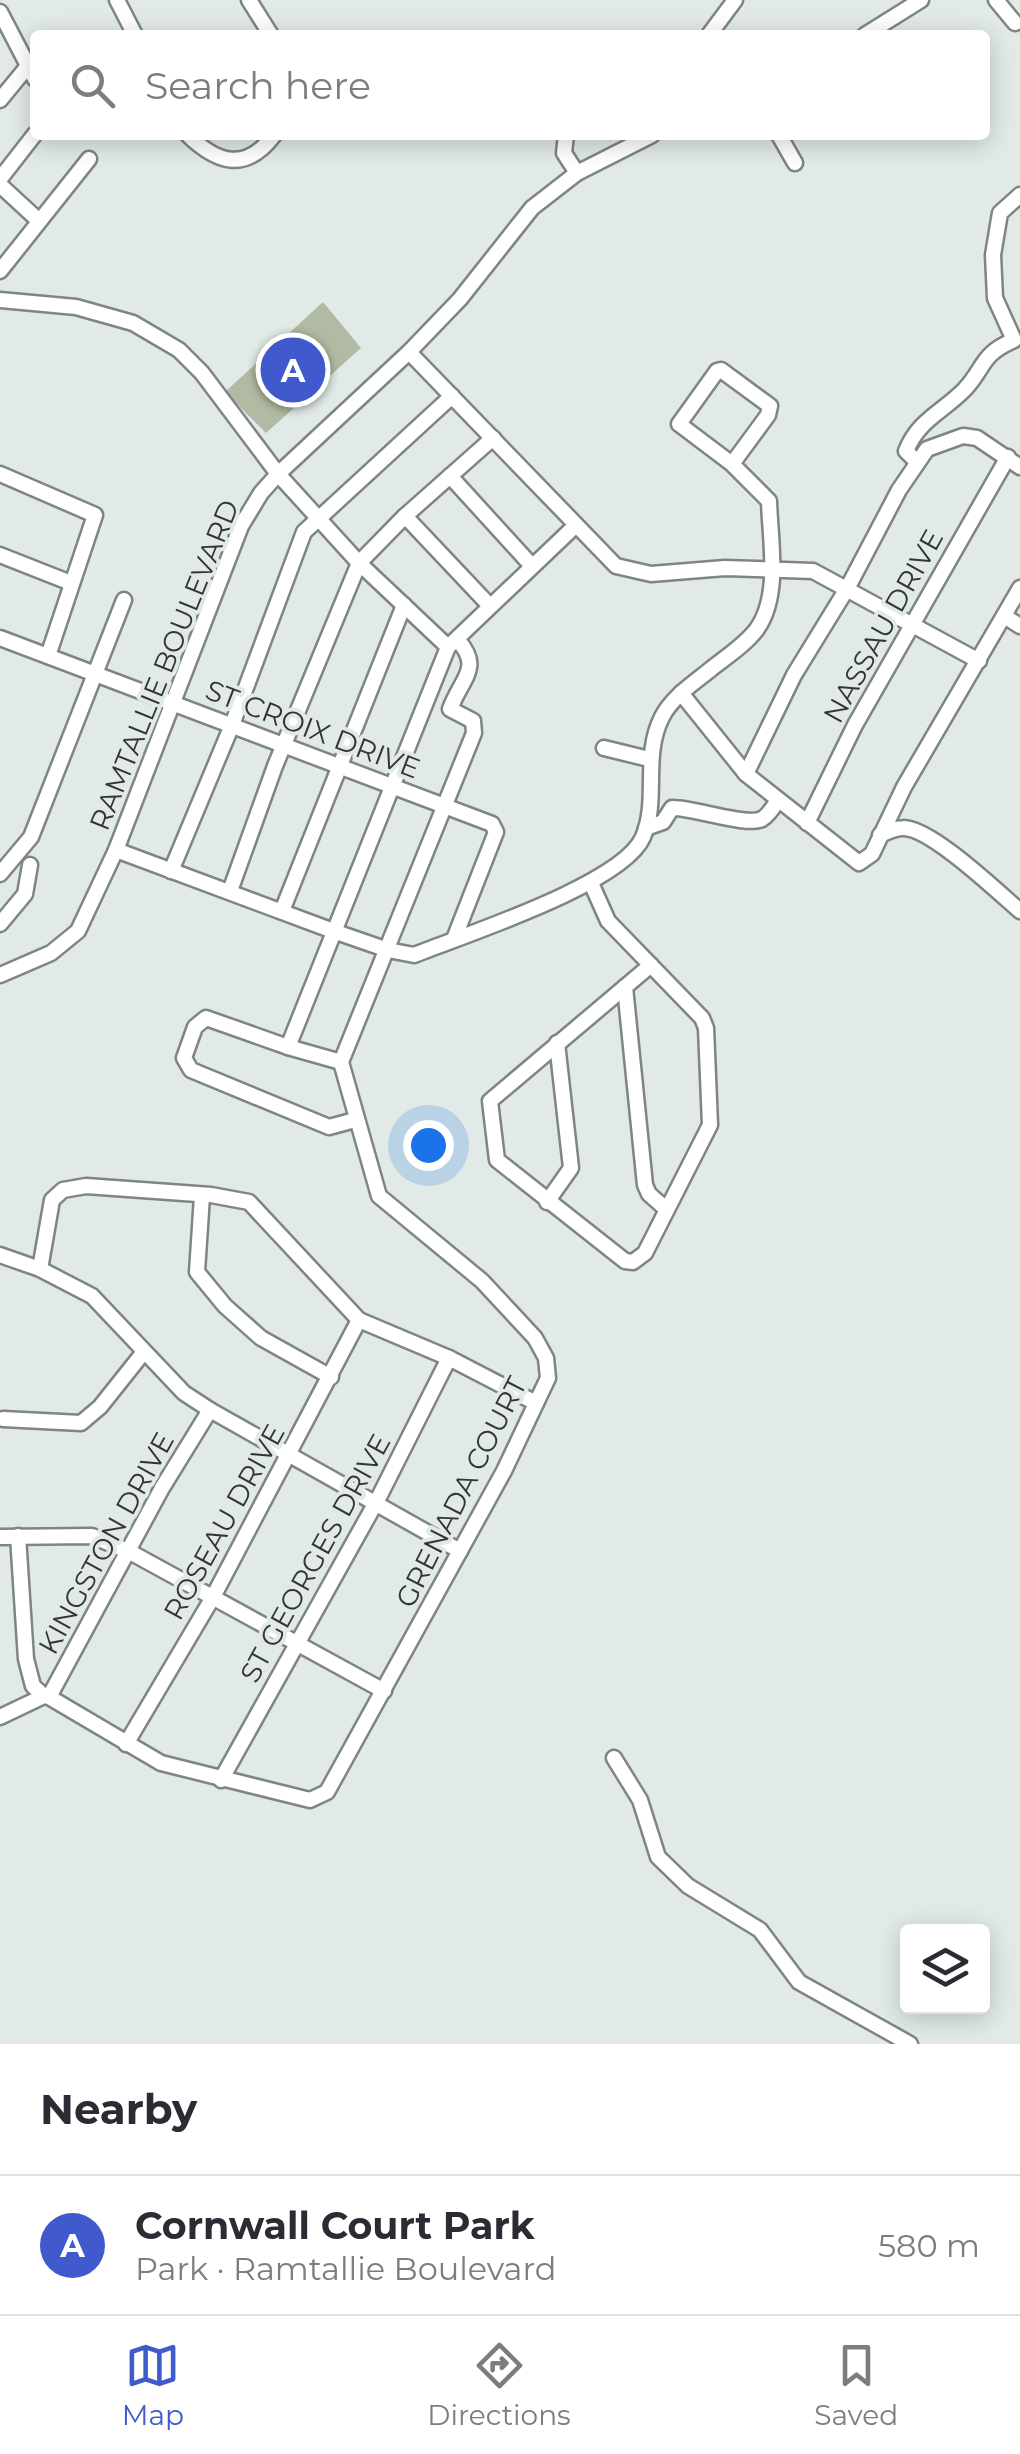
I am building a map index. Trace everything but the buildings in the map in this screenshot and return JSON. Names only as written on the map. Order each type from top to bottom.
[{"type":"street","points":[[117,0],[132,30]]},
{"type":"street","points":[[249,0],[268,30]]},
{"type":"street","points":[[713,30],[735,0]]},
{"type":"street","points":[[873,30],[922,0]]},
{"type":"street","points":[[996,0],[1016,23]]},
{"type":"street","points":[[0,13],[30,68]]},
{"type":"street","points":[[0,100],[30,74]]},
{"type":"street","points":[[31,140],[0,182],[38,220]]},
{"type":"street","points":[[194,140],[225,160],[242,160],[258,153],[270,140]]},
{"type":"street","points":[[565,140],[564,153],[576,172]]},
{"type":"street","name":"RAMTALLIE BOULEVARD","points":[[0,976],[51,954],[78,932],[116,850],[241,526],[261,492],[460,299],[532,208],[576,172],[642,140]]},
{"type":"street","points":[[782,140],[795,163]]},
{"type":"street","points":[[0,271],[89,159]]},
{"type":"street","points":[[916,462],[906,451],[912,436],[939,408],[965,389],[988,355],[1014,340],[994,298],[993,255],[1000,213],[1020,195]]},
{"type":"street","points":[[0,300],[76,307],[133,323],[178,350],[202,374],[278,474],[359,563],[404,606],[470,653],[471,662],[450,710],[475,724],[341,1062],[206,1018],[195,1027],[184,1058],[190,1070],[330,1126],[356,1120]]},
{"type":"street","points":[[409,352],[616,566],[651,574],[771,568],[813,571],[980,661]]},
{"type":"street","points":[[116,850],[336,932],[414,955],[590,883],[635,851],[646,828],[649,759],[662,717],[681,693],[755,631],[766,607],[771,568],[768,501],[732,464],[679,424],[721,370],[770,406],[768,415],[732,464]]},
{"type":"street","points":[[171,871],[232,726],[304,532],[452,396]]},
{"type":"street","points":[[746,774],[794,675],[927,449],[963,436],[977,438],[1020,467]]},
{"type":"street","points":[[230,891],[284,745],[359,563],[493,438]]},
{"type":"street","name":"NASSAU DRIVE","points":[[807,823],[855,725],[1008,456]]},
{"type":"street","points":[[0,474],[96,515],[48,656]]},
{"type":"street","points":[[450,476],[532,566]]},
{"type":"street","points":[[405,516],[490,606]]},
{"type":"street","points":[[288,1047],[336,932],[390,785],[452,643],[574,526]]},
{"type":"street","points":[[0,555],[71,583]]},
{"type":"street","points":[[681,693],[746,774],[859,863],[866,860],[1020,588]]},
{"type":"street","points":[[0,874],[32,836],[124,600]]},
{"type":"street","points":[[282,911],[404,606]]},
{"type":"street","points":[[1006,617],[1020,626]]},
{"type":"street","name":"ST CROIX DRIVE","points":[[0,638],[492,824],[496,832],[454,939]]},
{"type":"street","points":[[604,748],[649,759]]},
{"type":"street","points":[[646,828],[663,822],[677,806],[693,807],[715,817],[756,822],[766,817],[778,800]]},
{"type":"street","points":[[880,835],[898,828],[912,829],[959,858],[1020,911]]},
{"type":"street","points":[[0,924],[24,894],[30,865]]},
{"type":"street","points":[[590,883],[608,921],[651,965],[702,1018],[708,1038],[710,1126],[645,1253],[633,1262],[617,1257],[497,1160],[490,1101],[651,965]]},
{"type":"street","points":[[624,986],[645,1184],[649,1194],[666,1209]]},
{"type":"street","points":[[548,1202],[571,1168],[557,1044]]},
{"type":"street","name":"GRENADA COURT","points":[[47,1697],[161,1763],[310,1800],[328,1792],[504,1471],[548,1378],[546,1358],[534,1338],[482,1281],[379,1196],[341,1062]]},
{"type":"street","points":[[40,1269],[52,1200],[62,1190],[86,1186],[249,1202],[359,1320],[449,1358],[536,1403]]},
{"type":"street","points":[[202,1196],[198,1272],[225,1306],[261,1338],[330,1378]]},
{"type":"street","points":[[0,1255],[40,1269],[92,1296],[184,1393],[210,1410],[460,1551]]},
{"type":"street","name":"ROSEAU DRIVE","points":[[126,1744],[290,1456],[359,1320]]},
{"type":"street","points":[[3,1419],[81,1422],[100,1407],[144,1352]]},
{"type":"street","name":"ST GEORGES DRIVE","points":[[220,1780],[376,1504],[449,1358]]},
{"type":"street","name":"KINGSTON DRIVE","points":[[47,1697],[162,1488],[210,1410]]},
{"type":"street","points":[[0,1717],[47,1697],[33,1686],[26,1659],[18,1536]]},
{"type":"street","points":[[0,1537],[92,1536],[130,1552],[384,1691]]},
{"type":"street","points":[[614,1758],[640,1800],[658,1857],[688,1886],[760,1930],[798,1982],[910,2044]]},
{"type":"green space","points":[[323,302],[361,348],[266,433],[225,392]]},
{"type":"place","name":"Cornwall Court Park","points":[[293,370]]}]
